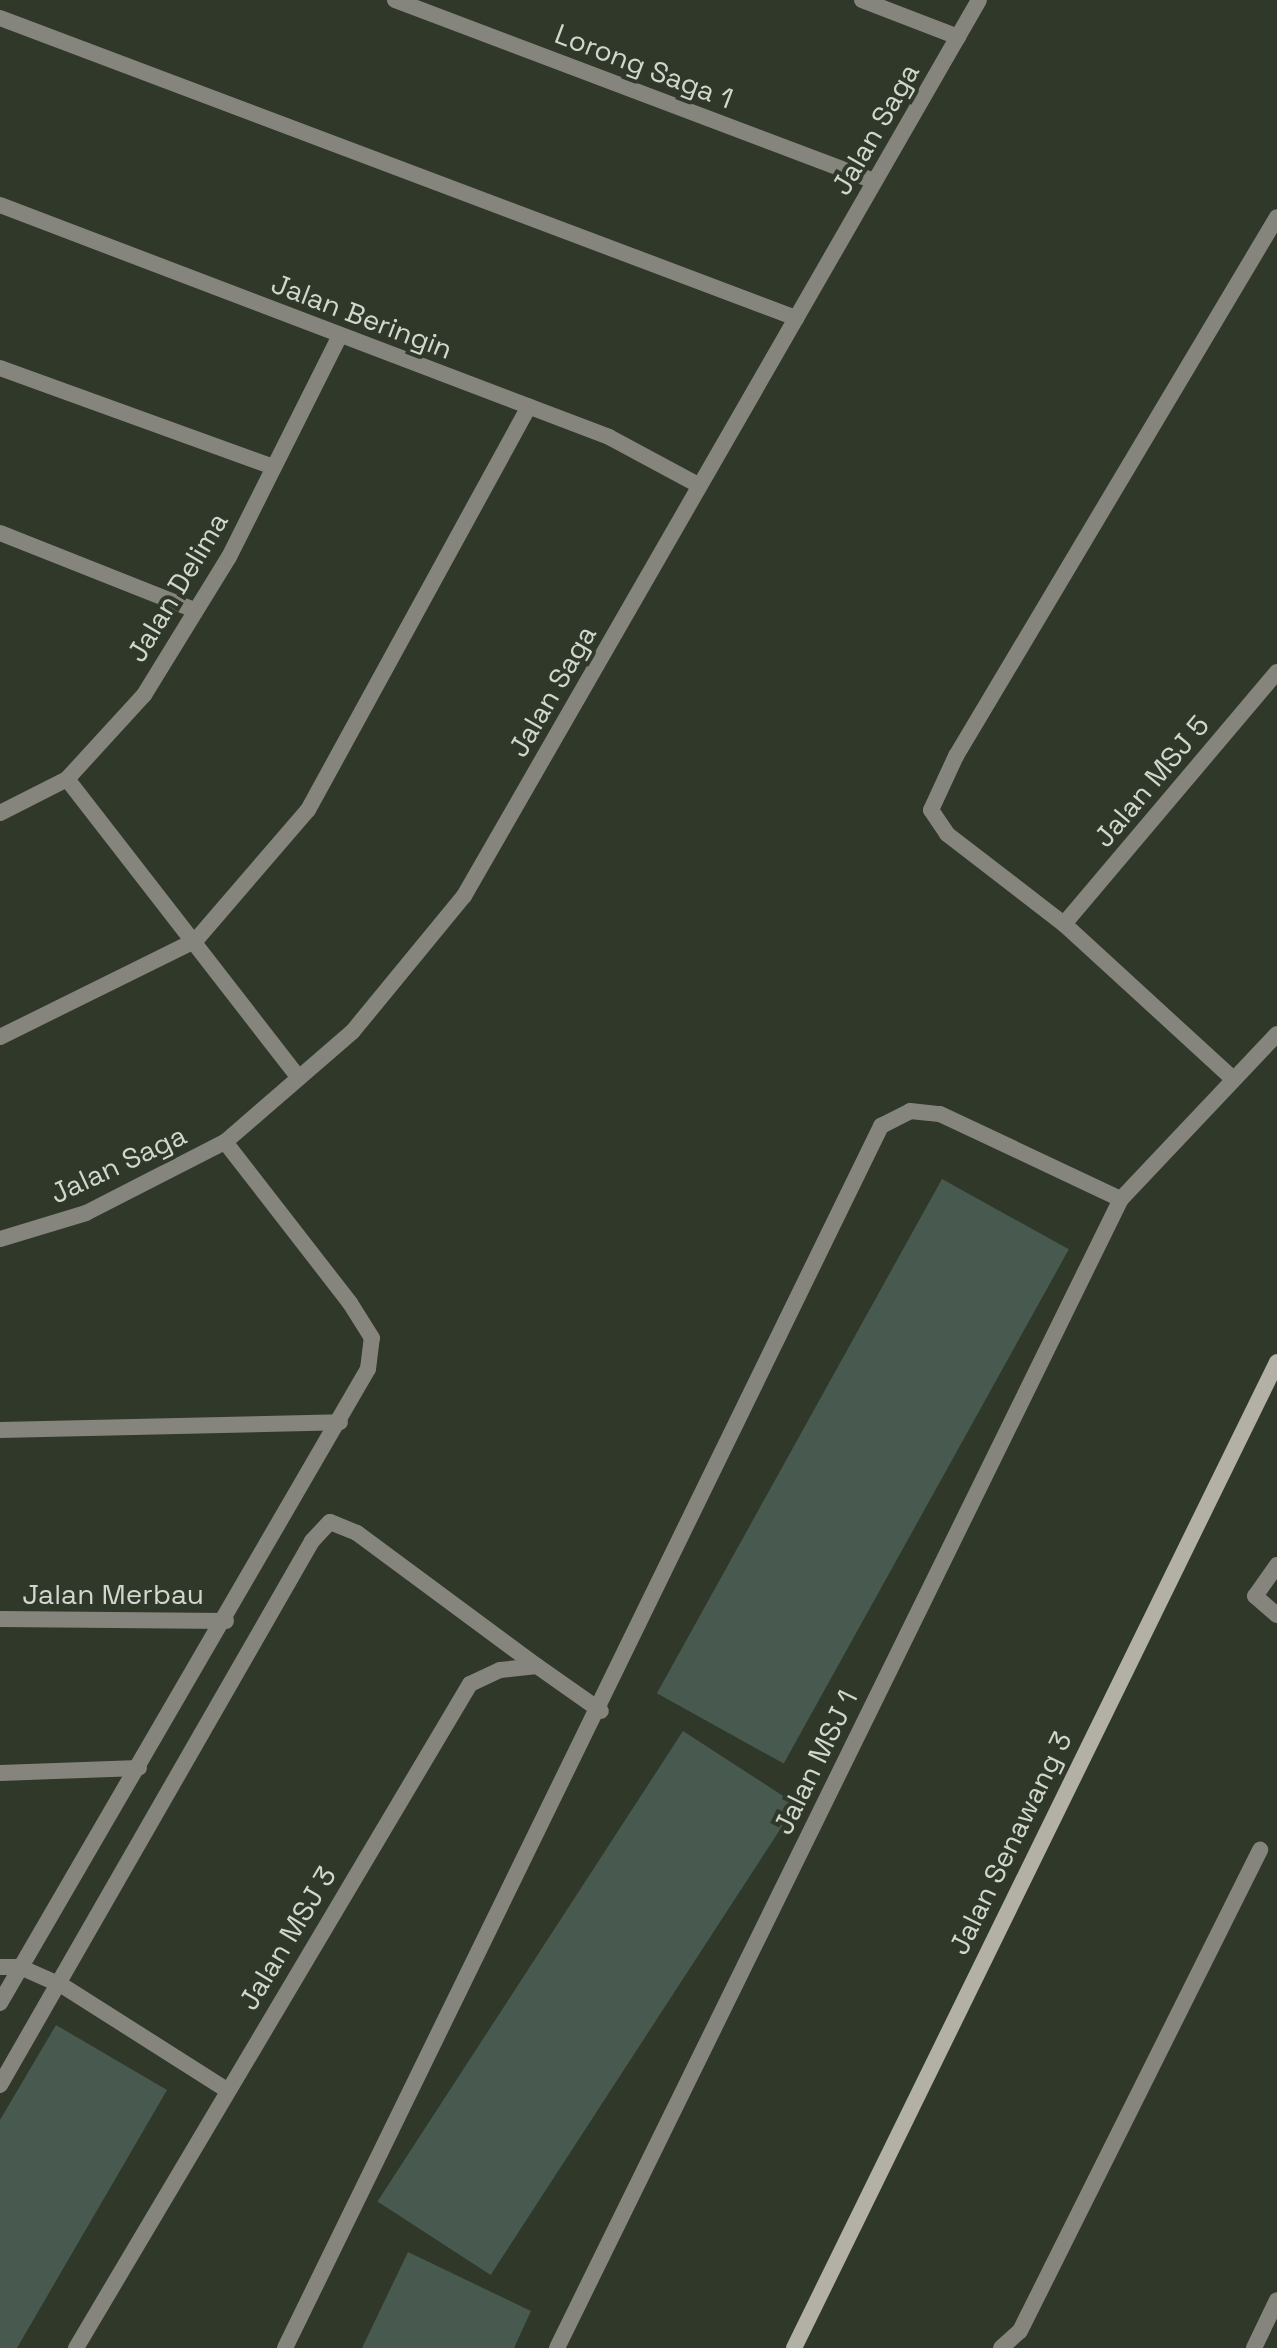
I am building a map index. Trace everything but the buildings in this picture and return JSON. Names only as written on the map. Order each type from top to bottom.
[{"type":"street","name":"Lorong Saga 1","points":[[395,0],[874,181]]},
{"type":"street","points":[[862,0],[958,37]]},
{"type":"street","name":"Jalan Saga","points":[[0,1239],[86,1213],[225,1142],[353,1031],[464,896],[979,0]]},
{"type":"street","points":[[0,18],[796,318]]},
{"type":"street","name":"Jalan Beringin","points":[[0,205],[609,437],[700,486]]},
{"type":"street","points":[[1230,1076],[1064,924],[947,834],[931,810],[956,756],[1277,217]]},
{"type":"street","name":"Jalan Delima","points":[[0,813],[67,779],[144,695],[192,609],[229,557],[340,335]]},
{"type":"street","points":[[0,368],[273,467]]},
{"type":"street","points":[[0,1037],[196,940],[308,810],[529,407]]},
{"type":"street","points":[[0,533],[192,609]]},
{"type":"street","name":"Jalan MSJ 5","points":[[1064,924],[1277,672]]},
{"type":"street","points":[[67,779],[196,940],[299,1078]]},
{"type":"street","name":"Jalan MSJ 1","points":[[557,2348],[1121,1199],[1230,1076],[1277,1034]]},
{"type":"street","points":[[285,2348],[601,1711],[881,1126],[910,1111],[940,1114],[1121,1199]]},
{"type":"street","points":[[0,2003],[226,1621],[368,1369],[372,1338],[225,1142]]},
{"type":"street","name":"Jalan Senawang 3","points":[[794,2348],[1277,1362]]},
{"type":"street","points":[[0,1430],[340,1422]]},
{"type":"street","points":[[0,2085],[63,1986],[312,1541],[330,1522],[357,1533],[601,1711]]},
{"type":"street","points":[[1277,1565],[1255,1596],[1277,1615]]},
{"type":"street","name":"Jalan Merbau","points":[[0,1619],[226,1621]]},
{"type":"street","name":"Jalan MSJ 3","points":[[76,2348],[470,1684],[500,1670],[537,1666]]},
{"type":"street","points":[[0,1773],[139,1768]]},
{"type":"street","points":[[1001,2348],[1020,2331],[1260,1850]]},
{"type":"street","points":[[0,1967],[20,1967],[63,1986],[227,2090]]},
{"type":"street","points":[[1254,2348],[1277,2300]]}]
